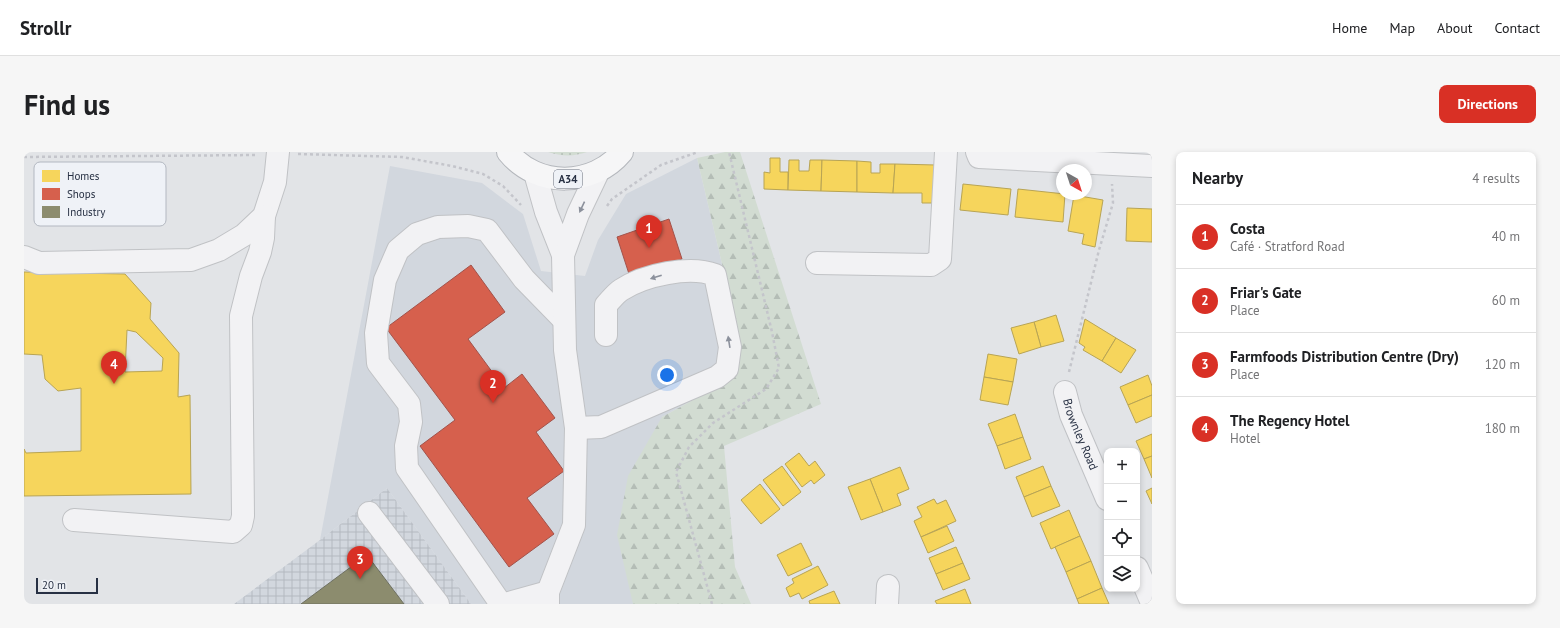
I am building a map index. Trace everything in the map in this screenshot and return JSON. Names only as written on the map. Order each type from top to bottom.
[{"type":"highway","name":"A34","points":[[506,153],[535,173],[555,179],[576,179],[598,172],[622,152]]},
{"type":"street","points":[[817,263],[931,266],[940,259],[946,152]]},
{"type":"street","points":[[977,152],[979,157],[1152,166]]},
{"type":"street","points":[[74,520],[233,532],[241,525],[243,516],[241,316],[251,276],[260,252],[263,238],[264,216],[276,182],[278,153]]},
{"type":"street","points":[[563,255],[578,214],[598,172]]},
{"type":"street","points":[[505,604],[548,598],[574,525],[576,428],[565,350],[563,255],[546,212],[535,173]]},
{"type":"street","points":[[24,257],[38,263],[191,260],[219,250],[244,235],[264,216]]},
{"type":"street","points":[[501,604],[407,468],[406,446],[411,422],[409,404],[378,363],[376,334],[385,280],[398,250],[417,234],[438,226],[468,226],[487,230],[524,279],[564,320]]},
{"type":"street","points":[[576,428],[601,428],[717,377],[727,369],[730,347],[715,275],[704,271],[670,273],[637,283],[620,291],[606,306],[606,335]]},
{"type":"street","name":"Brownley Road","points":[[1065,392],[1071,415],[1104,491]]},
{"type":"street","points":[[370,513],[438,604]]},
{"type":"street","points":[[1140,575],[1152,603]]},
{"type":"path","points":[[578,214],[602,213],[612,199],[660,165],[698,152]]},
{"type":"path","points":[[24,157],[278,153],[402,156],[483,174],[502,186],[515,197],[523,208],[546,212]]},
{"type":"path","points":[[1065,392],[1098,250],[1113,204],[1110,163]]},
{"type":"shaded area","points":[[697,158],[739,336],[735,377],[662,417],[689,604],[471,604],[387,488],[320,540],[390,166],[482,183],[523,214],[541,271],[585,276],[598,240],[626,194]]},
{"type":"shaded area","points":[[387,488],[471,604],[234,604],[320,540]]},
{"type":"green space","points":[[548,152],[587,152],[577,155],[567,155]]},
{"type":"green space","points":[[725,152],[740,152],[821,404],[724,446],[735,567],[751,604],[633,604],[617,535],[628,476],[662,417],[735,377],[739,336],[697,158]]},
{"type":"building: Homes","points":[[770,158],[780,158],[780,172],[788,172],[788,190],[764,189],[764,172],[770,173]]},
{"type":"building: Homes","points":[[789,160],[799,160],[799,171],[809,171],[810,160],[822,160],[821,191],[788,190]]},
{"type":"building: Homes","points":[[822,160],[857,161],[857,192],[821,191]]},
{"type":"building: Homes","points":[[857,161],[871,162],[871,173],[880,173],[880,164],[895,164],[893,193],[857,192]]},
{"type":"building: Homes","points":[[895,164],[936,165],[935,203],[922,203],[922,193],[893,193]]},
{"type":"building: Homes","points":[[963,184],[1011,189],[1008,215],[960,210]]},
{"type":"building: Homes","points":[[1018,189],[1056,193],[1056,200],[1065,200],[1063,222],[1015,217]]},
{"type":"building: Homes","points":[[1092,198],[1103,200],[1095,247],[1082,244],[1084,234],[1068,231],[1073,200],[1092,200]]},
{"type":"building: Homes","points":[[1127,208],[1152,209],[1152,242],[1126,241]]},
{"type":"building: Homes","points":[[24,272],[125,274],[151,303],[150,319],[179,353],[178,397],[190,395],[191,494],[24,496],[24,449],[26,453],[81,451],[81,388],[58,391],[45,379],[42,355],[24,354]],"holes":[[[127,330],[136,332],[163,358],[162,371],[125,372]]]},
{"type":"building: Homes","points":[[1056,315],[1064,341],[1041,347],[1034,322]]},
{"type":"building: Homes","points":[[1085,319],[1116,338],[1102,361],[1083,350],[1085,347],[1079,343]]},
{"type":"building: Homes","points":[[1034,322],[1041,347],[1019,354],[1011,328]]},
{"type":"building: Homes","points":[[1116,338],[1136,350],[1121,373],[1102,361]]},
{"type":"building: Homes","points":[[988,354],[1017,359],[1013,382],[984,377]]},
{"type":"building: Homes","points":[[1148,375],[1152,386],[1152,395],[1128,405],[1120,387]]},
{"type":"building: Homes","points":[[984,377],[1013,382],[1008,405],[980,400]]},
{"type":"building: Homes","points":[[1152,395],[1152,416],[1136,423],[1128,405]]},
{"type":"building: Homes","points":[[1015,414],[1023,437],[997,446],[988,424]]},
{"type":"building: Homes","points":[[1152,434],[1152,456],[1144,459],[1136,441]]},
{"type":"building: Homes","points":[[1023,437],[1031,459],[1005,469],[997,446]]},
{"type":"building: Homes","points":[[799,453],[809,466],[815,461],[825,475],[814,484],[811,480],[802,487],[785,464]]},
{"type":"building: Homes","points":[[1152,456],[1152,478],[1144,459]]},
{"type":"building: Homes","points":[[782,466],[801,492],[783,506],[763,480]]},
{"type":"building: Homes","points":[[1043,466],[1051,486],[1024,497],[1016,477]]},
{"type":"building: Homes","points":[[900,467],[909,489],[897,494],[901,505],[883,512],[870,479]]},
{"type":"building: Homes","points":[[870,479],[883,512],[861,520],[848,487]]},
{"type":"building: Homes","points":[[760,484],[780,509],[761,524],[741,500]]},
{"type":"building: Homes","points":[[1051,486],[1060,506],[1032,517],[1024,497]]},
{"type":"building: Homes","points":[[1152,488],[1152,504],[1146,491]]},
{"type":"building: Homes","points":[[934,499],[937,504],[946,500],[956,521],[921,537],[914,521],[922,517],[917,507]]},
{"type":"building: Homes","points":[[1069,510],[1080,536],[1051,549],[1040,523]]},
{"type":"building: Homes","points":[[947,526],[954,541],[928,553],[921,537]]},
{"type":"building: Homes","points":[[1080,536],[1091,561],[1066,572],[1055,547]]},
{"type":"building: Homes","points":[[801,543],[812,565],[788,576],[777,555]]},
{"type":"building: Homes","points":[[956,547],[963,563],[936,574],[929,558]]},
{"type":"building: Homes","points":[[1091,561],[1102,588],[1077,599],[1066,572]]},
{"type":"building: Homes","points":[[963,563],[970,579],[943,590],[936,574]]},
{"type":"building: Homes","points":[[818,566],[828,585],[802,599],[799,593],[790,597],[786,588],[794,583],[792,579]]},
{"type":"building: Homes","points":[[1102,588],[1109,604],[1079,604],[1077,599]]},
{"type":"building: Homes","points":[[965,589],[971,604],[937,604],[935,601]]},
{"type":"building: Homes","points":[[834,591],[840,604],[810,604],[809,601]]},
{"type":"building: Shops","points":[[669,219],[682,259],[630,277],[617,237]]},
{"type":"building: Shops","points":[[471,265],[505,312],[468,339],[504,388],[522,374],[555,418],[536,432],[564,471],[527,498],[554,534],[509,567],[420,446],[455,420],[386,328]]},
{"type":"building: Industry","points":[[367,555],[404,604],[301,604]]},
{"type":"place","name":"Costa","points":[[649,248]]},
{"type":"place","name":"The Regency Hotel","points":[[114,384]]},
{"type":"place","name":"Friar's Gate","points":[[493,403]]},
{"type":"place","name":"Farmfoods Distribution Centre (Dry)","points":[[360,579]]}]
